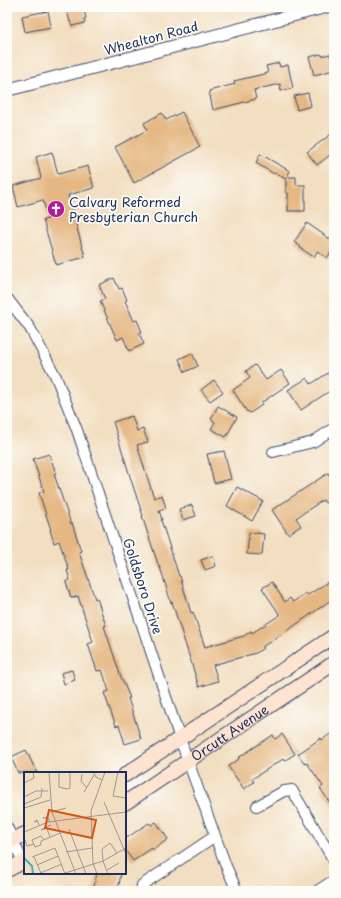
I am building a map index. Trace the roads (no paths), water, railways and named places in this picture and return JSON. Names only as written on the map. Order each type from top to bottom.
[{"type":"main road","name":"Orcutt Avenue","points":[[126,774],[334,636]]},
{"type":"main road","name":"Orcutt Avenue","points":[[126,802],[334,663]]},
{"type":"main road","points":[[7,870],[24,861]]},
{"type":"street","name":"Whealton Road","points":[[7,90],[325,7]]},
{"type":"street","name":"Goldsboro Drive","points":[[7,298],[30,328],[56,377],[75,424],[180,739],[226,866],[237,891]]},
{"type":"street","points":[[273,452],[313,442],[334,428]]},
{"type":"street","points":[[256,806],[284,790],[292,790],[334,862]]},
{"type":"street","points":[[7,828],[15,839],[24,861]]},
{"type":"street","points":[[141,891],[142,885],[215,836]]},
{"type":"street","points":[[317,891],[334,880]]},
{"type":"place","name":"Calvary Reformed Presbyterian Church","points":[[56,209]]}]
